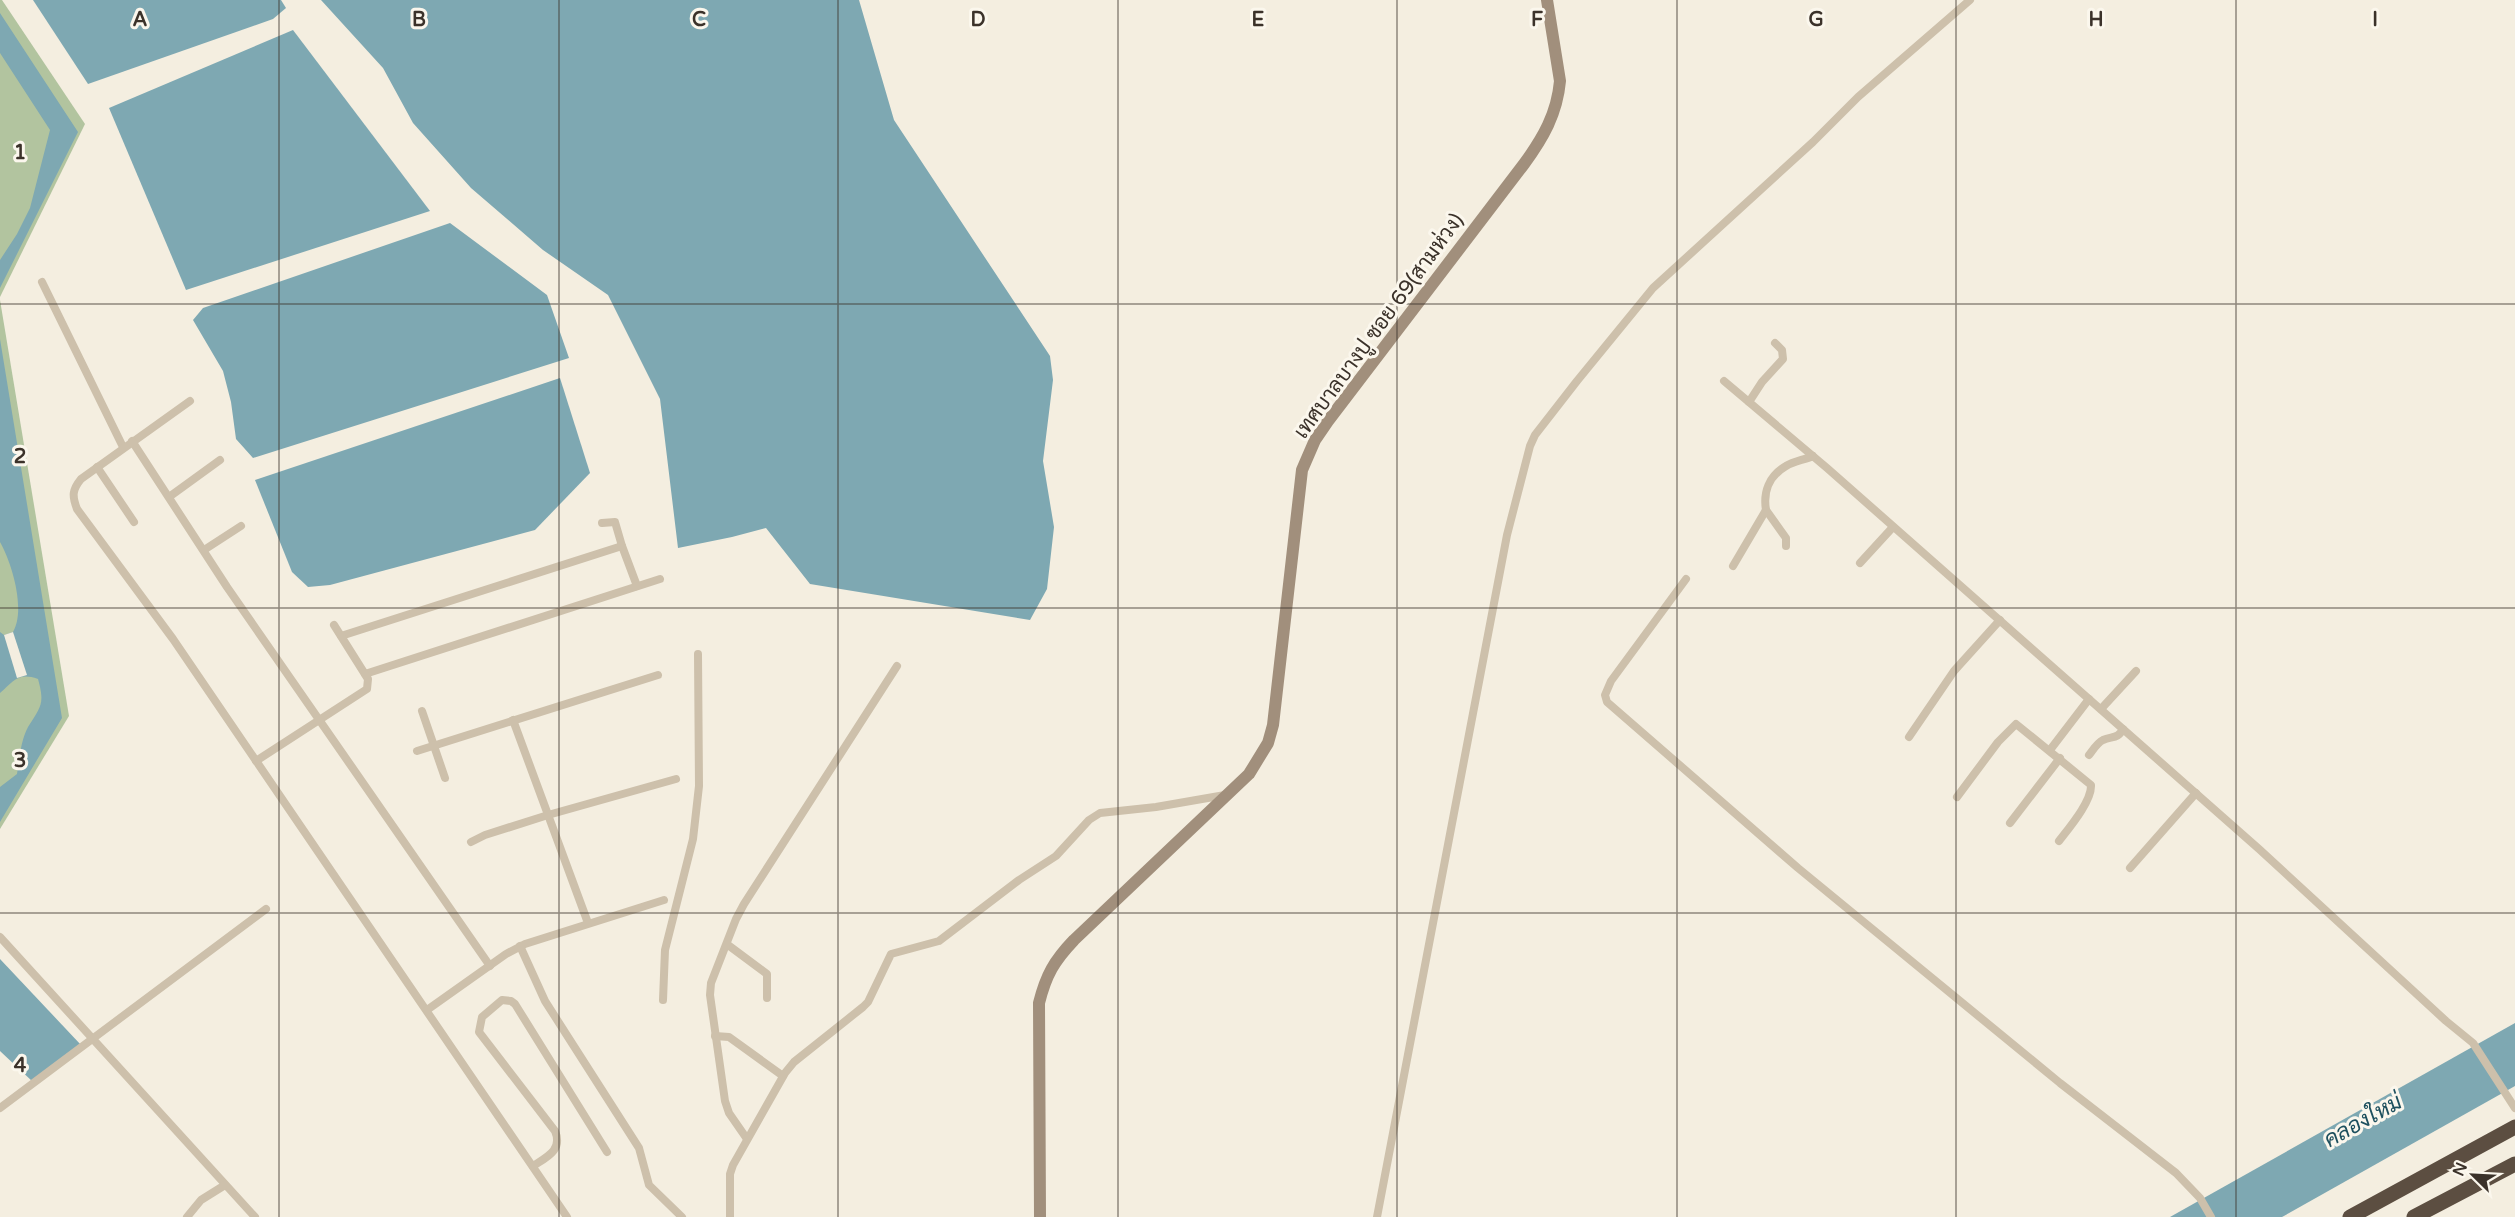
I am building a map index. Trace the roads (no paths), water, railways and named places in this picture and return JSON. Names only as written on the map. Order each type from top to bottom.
[{"type":"highway","points":[[2350,1217],[2515,1127]]},
{"type":"highway","points":[[2414,1217],[2515,1164]]},
{"type":"street","name":"เทศบาลบางปู ซอย 69(สามห่วง)","points":[[1040,1217],[1039,1003],[1044,982],[1051,967],[1074,940],[1229,795],[1260,758],[1274,725],[1302,470],[1315,440],[1328,421],[1524,164],[1549,126],[1559,95],[1560,81],[1547,0]]},
{"type":"street","points":[[1377,1217],[1507,535],[1525,459],[1535,435],[1653,288],[1858,98],[1970,0]]},
{"type":"street","points":[[42,282],[123,447]]},
{"type":"street","points":[[1749,402],[1762,382],[1783,359],[1782,350],[1775,343]]},
{"type":"street","points":[[1724,381],[1813,456],[2101,709],[2473,1043],[2515,1108]]},
{"type":"street","points":[[190,401],[81,479],[72,495],[77,509],[172,639],[567,1217]]},
{"type":"street","points":[[132,441],[319,719],[490,966]]},
{"type":"street","points":[[1786,546],[1786,538],[1766,510],[1765,495],[1775,476],[1785,466],[1813,456]]},
{"type":"street","points":[[169,497],[220,460]]},
{"type":"street","points":[[97,467],[134,522]]},
{"type":"street","points":[[1733,566],[1766,510]]},
{"type":"street","points":[[602,524],[615,522],[638,586]]},
{"type":"street","points":[[204,550],[241,526]]},
{"type":"street","points":[[1860,563],[1893,526]]},
{"type":"street","points":[[341,636],[622,546]]},
{"type":"street","points":[[365,674],[660,579]]},
{"type":"street","points":[[1686,579],[1607,687],[1606,702],[1798,868],[2060,1083],[2176,1173],[2200,1198],[2211,1217]]},
{"type":"street","points":[[1909,737],[1954,671],[2000,620]]},
{"type":"street","points":[[256,761],[367,689],[369,683],[365,674],[334,625]]},
{"type":"street","points":[[663,1000],[665,950],[693,839],[699,786],[698,654]]},
{"type":"street","points":[[747,1139],[726,1107],[710,989],[744,904],[897,666]]},
{"type":"street","points":[[2101,709],[2136,671]]},
{"type":"street","points":[[417,751],[658,675]]},
{"type":"street","points":[[2050,750],[2089,699]]},
{"type":"street","points":[[422,711],[445,778]]},
{"type":"street","points":[[513,720],[588,923]]},
{"type":"street","points":[[1957,797],[1998,742],[2016,724],[2060,758],[2091,788],[2078,815],[2059,841]]},
{"type":"street","points":[[2089,754],[2099,742],[2114,738],[2123,729]]},
{"type":"street","points":[[2010,823],[2060,758]]},
{"type":"street","points":[[471,842],[485,835],[548,815],[676,779]]},
{"type":"street","points":[[2130,868],[2196,793]]},
{"type":"street","points":[[730,1217],[730,1174],[783,1076],[794,1062],[868,1002],[891,954],[939,941],[1019,880],[1056,856],[1095,815],[1106,811],[1156,807],[1229,795]]},
{"type":"street","points":[[427,1010],[520,946],[664,900]]},
{"type":"street","points":[[0,1108],[266,909]]},
{"type":"street","points":[[0,937],[255,1217]]},
{"type":"street","points":[[728,945],[767,974],[767,998]]},
{"type":"street","points":[[520,946],[544,1001],[639,1148],[649,1185],[682,1217]]},
{"type":"street","points":[[533,1166],[554,1150],[558,1138],[479,1032],[482,1017],[502,1000],[511,1000],[515,1004],[607,1152]]},
{"type":"street","points":[[715,1036],[729,1037],[783,1076]]},
{"type":"street","points":[[187,1217],[201,1200],[225,1185]]},
{"type":"water","points":[[33,0],[281,0],[286,8],[273,19],[88,84]]},
{"type":"water","points":[[321,0],[859,0],[894,120],[1050,356],[1053,380],[1043,461],[1054,527],[1047,589],[1030,620],[810,584],[766,528],[678,548],[660,399],[608,295],[543,250],[471,188],[413,123],[383,68]]},
{"type":"water","points":[[0,13],[78,132],[0,288],[0,260],[30,208],[50,130],[0,53]]},
{"type":"water","points":[[293,30],[430,211],[186,290],[109,108]]},
{"type":"water","points":[[450,223],[547,295],[569,358],[253,458],[236,439],[231,402],[223,371],[193,320],[203,308]]},
{"type":"water","points":[[0,339],[62,718],[0,822],[0,787],[17,774],[24,738],[41,704],[41,694],[38,679],[31,677],[21,677],[13,681],[0,693],[0,632],[4,635],[13,632],[17,623],[18,599],[13,574],[0,542]]},
{"type":"water","points":[[560,378],[590,473],[535,530],[330,585],[308,587],[292,572],[255,480]]},
{"type":"water","points":[[0,959],[81,1045],[33,1082],[0,1051]]},
{"type":"water","name":"คลองใหม่","points":[[2515,1023],[2515,1086],[2282,1217],[2170,1217]]}]
